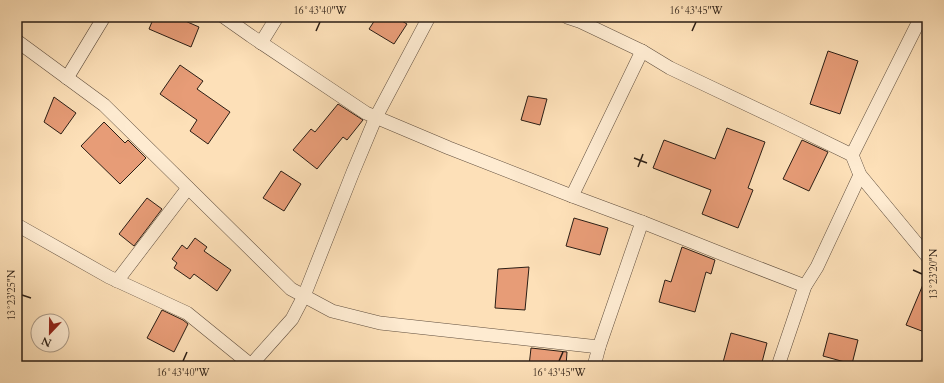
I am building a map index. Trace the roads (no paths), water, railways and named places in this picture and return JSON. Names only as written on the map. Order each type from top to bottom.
[{"type":"street","points":[[67,78],[104,17]]},
{"type":"street","points":[[224,17],[366,113],[449,148],[805,286]]},
{"type":"street","points":[[262,43],[277,17]]},
{"type":"street","points":[[17,225],[117,280],[187,313],[251,365],[292,318],[304,296],[376,117],[429,17]]},
{"type":"street","points":[[567,17],[579,21],[642,51],[670,68],[852,155],[860,176],[927,256]]},
{"type":"street","points":[[852,155],[921,17]]},
{"type":"street","points":[[17,41],[104,105],[291,289],[332,311],[380,323],[599,347]]},
{"type":"street","points":[[572,196],[642,51]]},
{"type":"street","points":[[778,366],[805,286],[817,267],[860,176]]},
{"type":"street","points":[[117,280],[188,188]]},
{"type":"street","points":[[594,366],[599,347],[642,222]]}]
